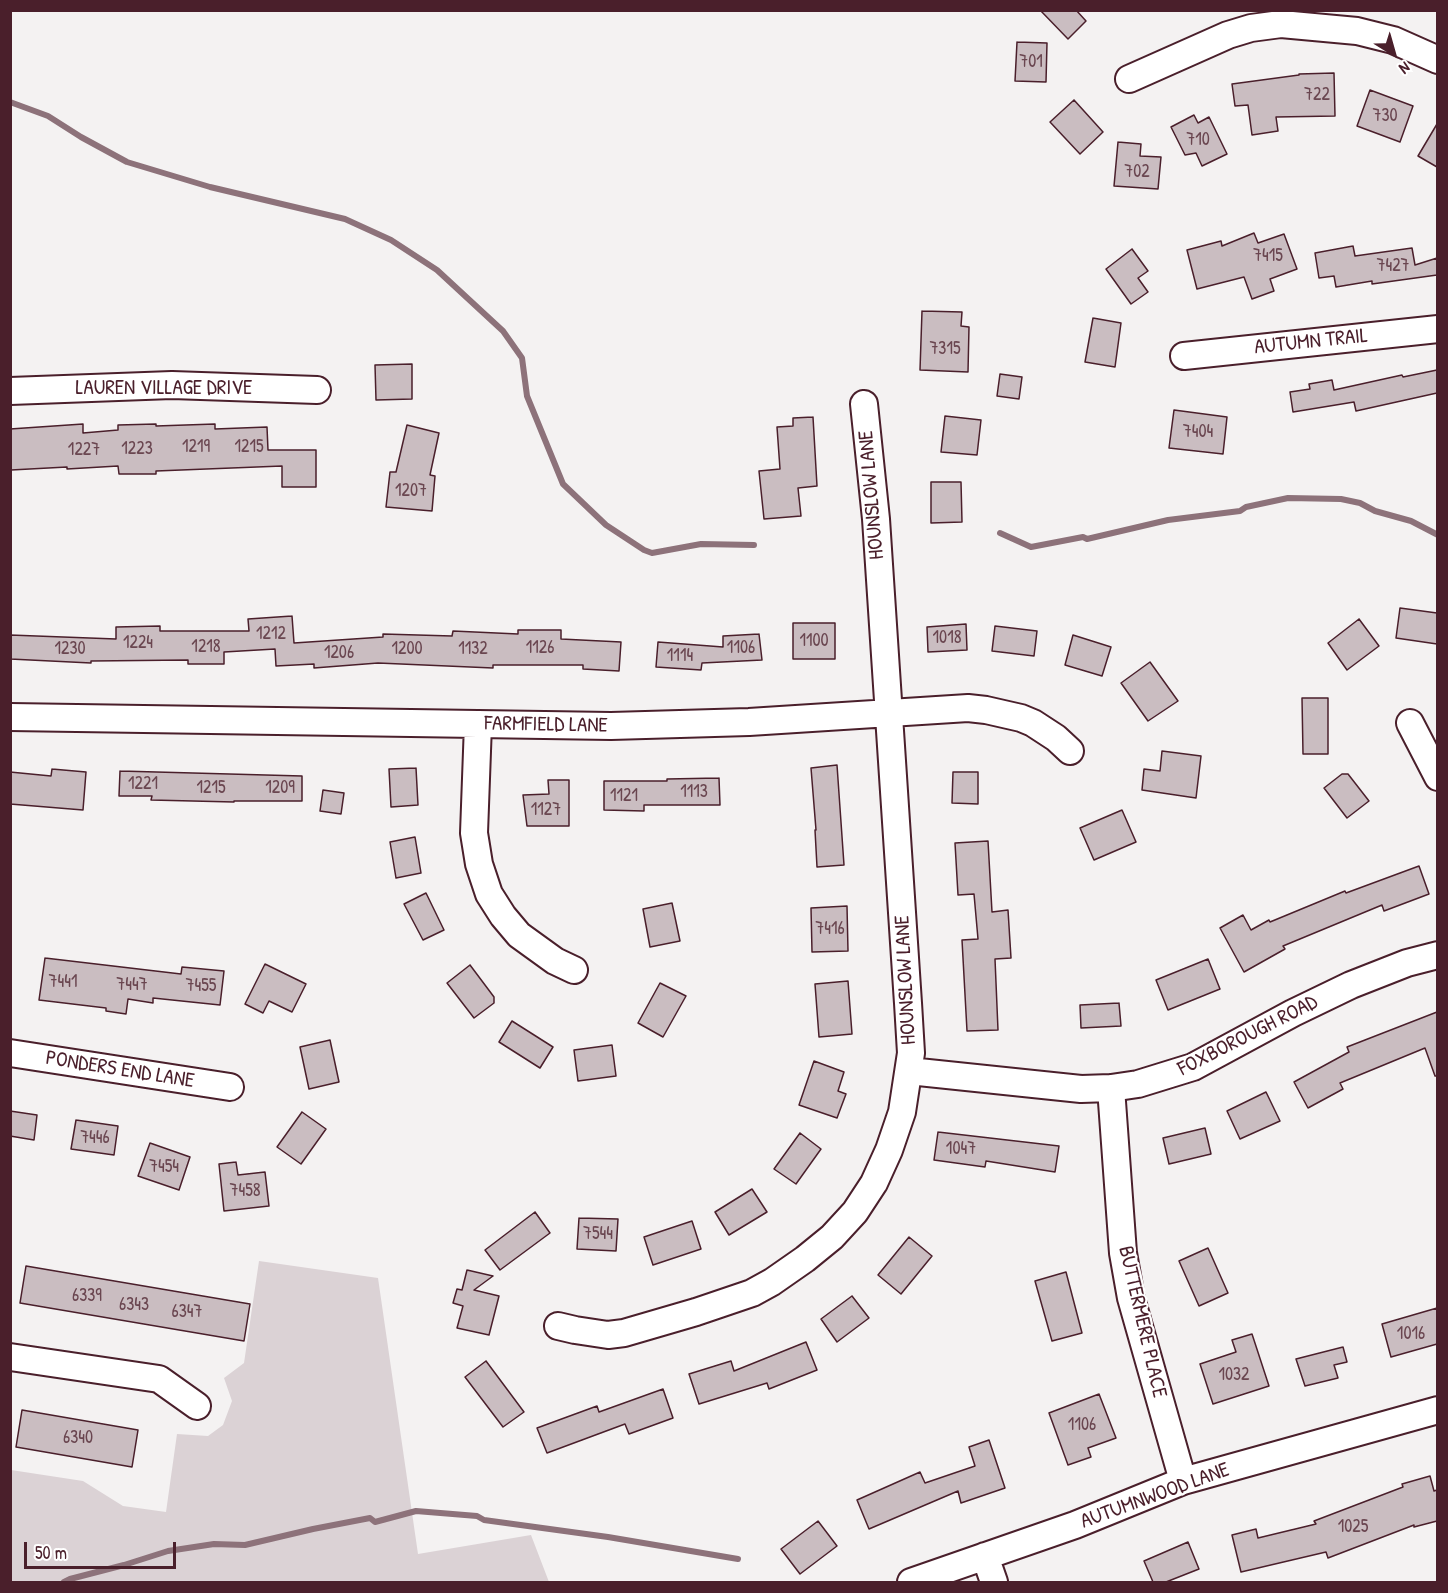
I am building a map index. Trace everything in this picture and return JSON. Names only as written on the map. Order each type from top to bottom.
[{"type":"street","points":[[1129,79],[1228,35],[1251,28],[1281,24],[1357,31],[1392,39],[1437,60]]},
{"type":"street","name":"AUTUMN TRAIL","points":[[1184,356],[1437,328]]},
{"type":"street","name":"LAUREN VILLAGE DRIVE","points":[[10,391],[172,385],[317,390]]},
{"type":"street","name":"HOUNSLOW LANE","points":[[558,1326],[608,1335],[624,1334],[752,1293],[772,1282],[832,1237],[855,1212],[874,1183],[889,1150],[902,1112],[909,1071],[909,1013],[876,519],[864,404]]},
{"type":"street","name":"FARMFIELD LANE","points":[[10,717],[691,725],[939,708],[986,710],[1021,718],[1056,738],[1070,751]]},
{"type":"street","points":[[1410,723],[1437,777]]},
{"type":"street","points":[[478,724],[474,833],[479,864],[489,894],[519,935],[555,961],[574,969]]},
{"type":"street","name":"FOXBOROUGH ROAD","points":[[909,1071],[1081,1089],[1138,1084],[1193,1067],[1293,1013],[1351,985],[1407,963],[1437,955]]},
{"type":"street","name":"PONDERS END LANE","points":[[10,1053],[230,1087]]},
{"type":"street","name":"BUTTERMERE PLACE","points":[[1111,1088],[1123,1253],[1131,1298],[1183,1481]]},
{"type":"street","points":[[10,1357],[159,1379],[197,1406]]},
{"type":"street","name":"AUTUMNWOOD LANE","points":[[911,1582],[1075,1525],[1183,1481],[1437,1410]]},
{"type":"street","points":[[985,1556],[994,1582]]},
{"type":"shaded area","points":[[259,1261],[378,1278],[418,1554],[531,1535],[549,1582],[11,1582],[11,1470],[83,1481],[123,1506],[166,1512],[177,1434],[208,1436],[223,1425],[232,1401],[224,1378],[244,1363]]},
{"type":"building","points":[[1040,10],[1076,10],[1086,21],[1068,39]]},
{"type":"building","points":[[1017,42],[1047,43],[1046,82],[1015,81]]},
{"type":"building","points":[[1334,73],[1335,116],[1276,117],[1278,131],[1252,135],[1248,105],[1235,106],[1232,84],[1299,74]]},
{"type":"building","points":[[1370,90],[1413,106],[1400,142],[1357,126]]},
{"type":"building","points":[[1074,100],[1103,132],[1080,154],[1050,122]]},
{"type":"building","points":[[1194,115],[1198,123],[1209,117],[1227,154],[1202,166],[1196,153],[1185,155],[1171,127]]},
{"type":"building","points":[[1437,124],[1437,167],[1418,156]]},
{"type":"building","points":[[1118,142],[1141,144],[1140,156],[1161,157],[1158,189],[1114,186]]},
{"type":"building","points":[[1254,233],[1258,243],[1284,234],[1297,269],[1270,279],[1274,291],[1252,299],[1244,277],[1197,289],[1187,250],[1221,241],[1222,246]]},
{"type":"building","points":[[1353,246],[1355,256],[1412,248],[1415,265],[1437,258],[1437,275],[1336,287],[1334,276],[1319,278],[1315,253]]},
{"type":"building","points":[[1132,249],[1148,271],[1138,278],[1148,292],[1131,304],[1106,269]]},
{"type":"building","points":[[922,311],[962,312],[961,326],[969,327],[968,372],[920,370]]},
{"type":"building","points":[[1093,318],[1121,323],[1115,367],[1085,362]]},
{"type":"building","points":[[412,364],[412,399],[376,400],[375,365]]},
{"type":"building","points":[[1437,370],[1437,393],[1356,411],[1354,402],[1293,412],[1290,392],[1310,389],[1309,384],[1332,380],[1334,390]]},
{"type":"building","points":[[1000,374],[1022,377],[1019,399],[997,396]]},
{"type":"building","points":[[1174,410],[1227,417],[1223,454],[1169,448]]},
{"type":"building","points":[[945,416],[981,420],[977,455],[941,452]]},
{"type":"building","points":[[813,417],[817,486],[798,488],[801,516],[764,519],[759,471],[780,469],[777,427],[793,426],[793,418]]},
{"type":"building","points":[[83,424],[83,433],[118,430],[118,425],[215,424],[215,429],[267,427],[268,450],[316,450],[316,487],[282,487],[282,466],[156,471],[156,474],[119,474],[118,466],[11,470],[10,429]]},
{"type":"building","points":[[407,425],[439,433],[430,475],[435,476],[432,511],[386,507],[390,472],[396,472]]},
{"type":"building","points":[[931,482],[961,482],[962,522],[931,523]]},
{"type":"building","points":[[1400,608],[1437,613],[1437,644],[1396,638]]},
{"type":"building","points":[[292,616],[294,643],[383,637],[383,634],[452,636],[453,631],[518,634],[518,630],[561,630],[561,639],[621,642],[619,671],[583,669],[583,665],[493,665],[493,668],[378,663],[314,668],[314,664],[276,666],[275,649],[224,652],[224,664],[188,664],[188,660],[91,661],[91,663],[10,659],[10,635],[116,639],[116,627],[160,626],[160,631],[249,631],[248,619]]},
{"type":"building","points":[[1359,619],[1379,646],[1347,670],[1328,643]]},
{"type":"building","points":[[793,623],[835,623],[835,659],[793,659]]},
{"type":"building","points":[[966,624],[967,650],[928,652],[927,627]]},
{"type":"building","points":[[995,626],[1037,631],[1034,656],[992,651]]},
{"type":"building","points":[[759,634],[762,660],[702,663],[701,670],[656,667],[658,642],[723,647],[723,636]]},
{"type":"building","points":[[1073,635],[1111,647],[1102,676],[1065,665]]},
{"type":"building","points":[[1150,662],[1178,701],[1148,721],[1121,683]]},
{"type":"building","points":[[1302,698],[1328,698],[1328,754],[1303,754]]},
{"type":"building","points":[[1162,751],[1201,756],[1196,798],[1142,790],[1144,769],[1160,771]]},
{"type":"building","points":[[837,765],[844,865],[817,867],[811,768]]},
{"type":"building","points":[[416,768],[418,805],[391,807],[389,769]]},
{"type":"building","points":[[52,769],[86,772],[83,810],[10,804],[10,772],[51,776]]},
{"type":"building","points":[[120,771],[302,776],[302,801],[151,800],[152,796],[119,796]]},
{"type":"building","points":[[953,772],[978,772],[978,804],[952,803]]},
{"type":"building","points":[[1342,774],[1348,774],[1369,801],[1347,818],[1324,788]]},
{"type":"building","points":[[719,778],[720,805],[644,805],[644,811],[604,810],[604,781]]},
{"type":"building","points":[[548,780],[569,780],[569,826],[527,826],[523,795],[549,794]]},
{"type":"building","points":[[323,790],[344,793],[341,814],[320,811]]},
{"type":"building","points":[[1122,810],[1136,842],[1094,860],[1080,828]]},
{"type":"building","points":[[415,837],[421,873],[396,878],[390,842]]},
{"type":"building","points":[[988,841],[992,912],[1008,910],[1011,958],[995,959],[998,1030],[967,1031],[962,940],[978,939],[974,894],[958,895],[955,843]]},
{"type":"building","points":[[1419,866],[1429,894],[1384,911],[1382,905],[1283,946],[1285,949],[1244,972],[1220,928],[1243,915],[1251,930],[1269,920],[1270,922],[1345,891],[1346,893]]},
{"type":"building","points":[[426,893],[444,930],[423,940],[404,904]]},
{"type":"building","points":[[672,903],[680,941],[650,947],[643,909]]},
{"type":"building","points":[[847,906],[848,951],[812,952],[811,908]]},
{"type":"building","points":[[45,958],[181,974],[182,967],[224,971],[220,1005],[153,998],[153,1003],[128,999],[126,1014],[106,1011],[106,1008],[39,1000]]},
{"type":"building","points":[[1208,959],[1220,989],[1168,1010],[1156,980]]},
{"type":"building","points":[[265,964],[306,984],[292,1012],[269,1001],[263,1013],[245,1004]]},
{"type":"building","points":[[470,965],[494,997],[494,1003],[474,1018],[447,983]]},
{"type":"building","points":[[848,981],[852,1034],[819,1037],[815,984]]},
{"type":"building","points":[[660,983],[686,996],[663,1037],[638,1023]]},
{"type":"building","points":[[1119,1003],[1121,1026],[1081,1028],[1080,1005]]},
{"type":"building","points":[[1437,1012],[1437,1076],[1435,1076],[1425,1048],[1340,1083],[1343,1089],[1308,1108],[1294,1082],[1349,1052],[1347,1047]]},
{"type":"building","points":[[512,1021],[553,1047],[540,1068],[499,1042]]},
{"type":"building","points":[[330,1040],[339,1082],[309,1089],[300,1047]]},
{"type":"building","points":[[612,1045],[616,1076],[578,1081],[574,1050]]},
{"type":"building","points":[[814,1061],[844,1072],[838,1091],[846,1094],[837,1118],[799,1105]]},
{"type":"building","points":[[1266,1092],[1280,1121],[1240,1139],[1227,1111]]},
{"type":"building","points":[[10,1111],[37,1115],[34,1140],[10,1136]]},
{"type":"building","points":[[302,1112],[326,1129],[301,1164],[277,1147]]},
{"type":"building","points":[[76,1120],[118,1126],[114,1155],[71,1149]]},
{"type":"building","points":[[1205,1128],[1211,1154],[1169,1164],[1163,1138]]},
{"type":"building","points":[[938,1132],[1059,1146],[1055,1172],[986,1161],[985,1167],[934,1160]]},
{"type":"building","points":[[800,1133],[821,1149],[796,1184],[774,1169]]},
{"type":"building","points":[[150,1143],[190,1157],[179,1190],[138,1176]]},
{"type":"building","points":[[236,1162],[238,1175],[265,1172],[269,1206],[224,1211],[219,1164]]},
{"type":"building","points":[[752,1189],[767,1212],[729,1235],[715,1212]]},
{"type":"building","points":[[535,1212],[550,1233],[500,1270],[485,1250]]},
{"type":"building","points":[[579,1218],[618,1219],[616,1251],[577,1249]]},
{"type":"building","points":[[692,1221],[701,1249],[653,1265],[644,1237]]},
{"type":"building","points":[[909,1237],[932,1256],[901,1294],[878,1275]]},
{"type":"building","points":[[1208,1248],[1228,1293],[1199,1306],[1179,1261]]},
{"type":"building","points":[[26,1266],[250,1304],[244,1341],[20,1303]]},
{"type":"building","points":[[467,1270],[493,1276],[474,1290],[499,1296],[489,1335],[457,1328],[463,1306],[453,1303],[457,1289],[462,1290]]},
{"type":"building","points":[[1066,1272],[1082,1333],[1052,1341],[1035,1281]]},
{"type":"building","points":[[852,1296],[869,1318],[837,1342],[821,1319]]},
{"type":"building","points":[[1437,1308],[1437,1344],[1391,1357],[1382,1324]]},
{"type":"building","points":[[1252,1334],[1269,1386],[1213,1404],[1200,1364],[1236,1352],[1232,1340]]},
{"type":"building","points":[[806,1342],[817,1370],[769,1389],[767,1383],[699,1404],[689,1374],[731,1361],[734,1371]]},
{"type":"building","points":[[1343,1347],[1347,1362],[1334,1365],[1338,1378],[1305,1386],[1296,1359]]},
{"type":"building","points":[[486,1361],[524,1412],[503,1427],[465,1377]]},
{"type":"building","points":[[663,1389],[673,1418],[629,1434],[625,1424],[547,1453],[537,1428],[597,1406],[599,1412]]},
{"type":"building","points":[[1099,1394],[1116,1438],[1088,1448],[1091,1457],[1068,1465],[1049,1413]]},
{"type":"building","points":[[22,1410],[138,1430],[132,1467],[16,1447]]},
{"type":"building","points":[[989,1440],[1005,1488],[961,1503],[958,1491],[869,1529],[857,1500],[920,1472],[925,1483],[975,1466],[969,1447]]},
{"type":"building","points":[[1430,1476],[1434,1491],[1437,1490],[1437,1521],[1414,1527],[1414,1525],[1328,1558],[1326,1552],[1241,1572],[1232,1535],[1256,1529],[1258,1538],[1316,1524],[1314,1521],[1403,1487],[1402,1484]]},
{"type":"building","points":[[818,1521],[837,1546],[800,1574],[781,1549]]},
{"type":"building","points":[[1188,1542],[1199,1569],[1166,1582],[1153,1582],[1144,1561]]},
{"type":"waterway","points":[[10,102],[48,116],[127,162],[210,187],[345,219],[391,240],[437,270],[503,331],[522,358],[527,396],[563,484],[606,525],[652,553],[701,544],[754,545]]},
{"type":"waterway","points":[[1000,533],[1031,547],[1083,537],[1087,539],[1168,520],[1240,511],[1246,507],[1288,498],[1341,499],[1360,503],[1375,511],[1411,521],[1438,535]]},
{"type":"waterway","points":[[64,1582],[168,1551],[214,1544],[245,1545],[370,1518],[375,1522],[416,1511],[477,1516],[484,1520],[608,1537],[738,1559]]}]
